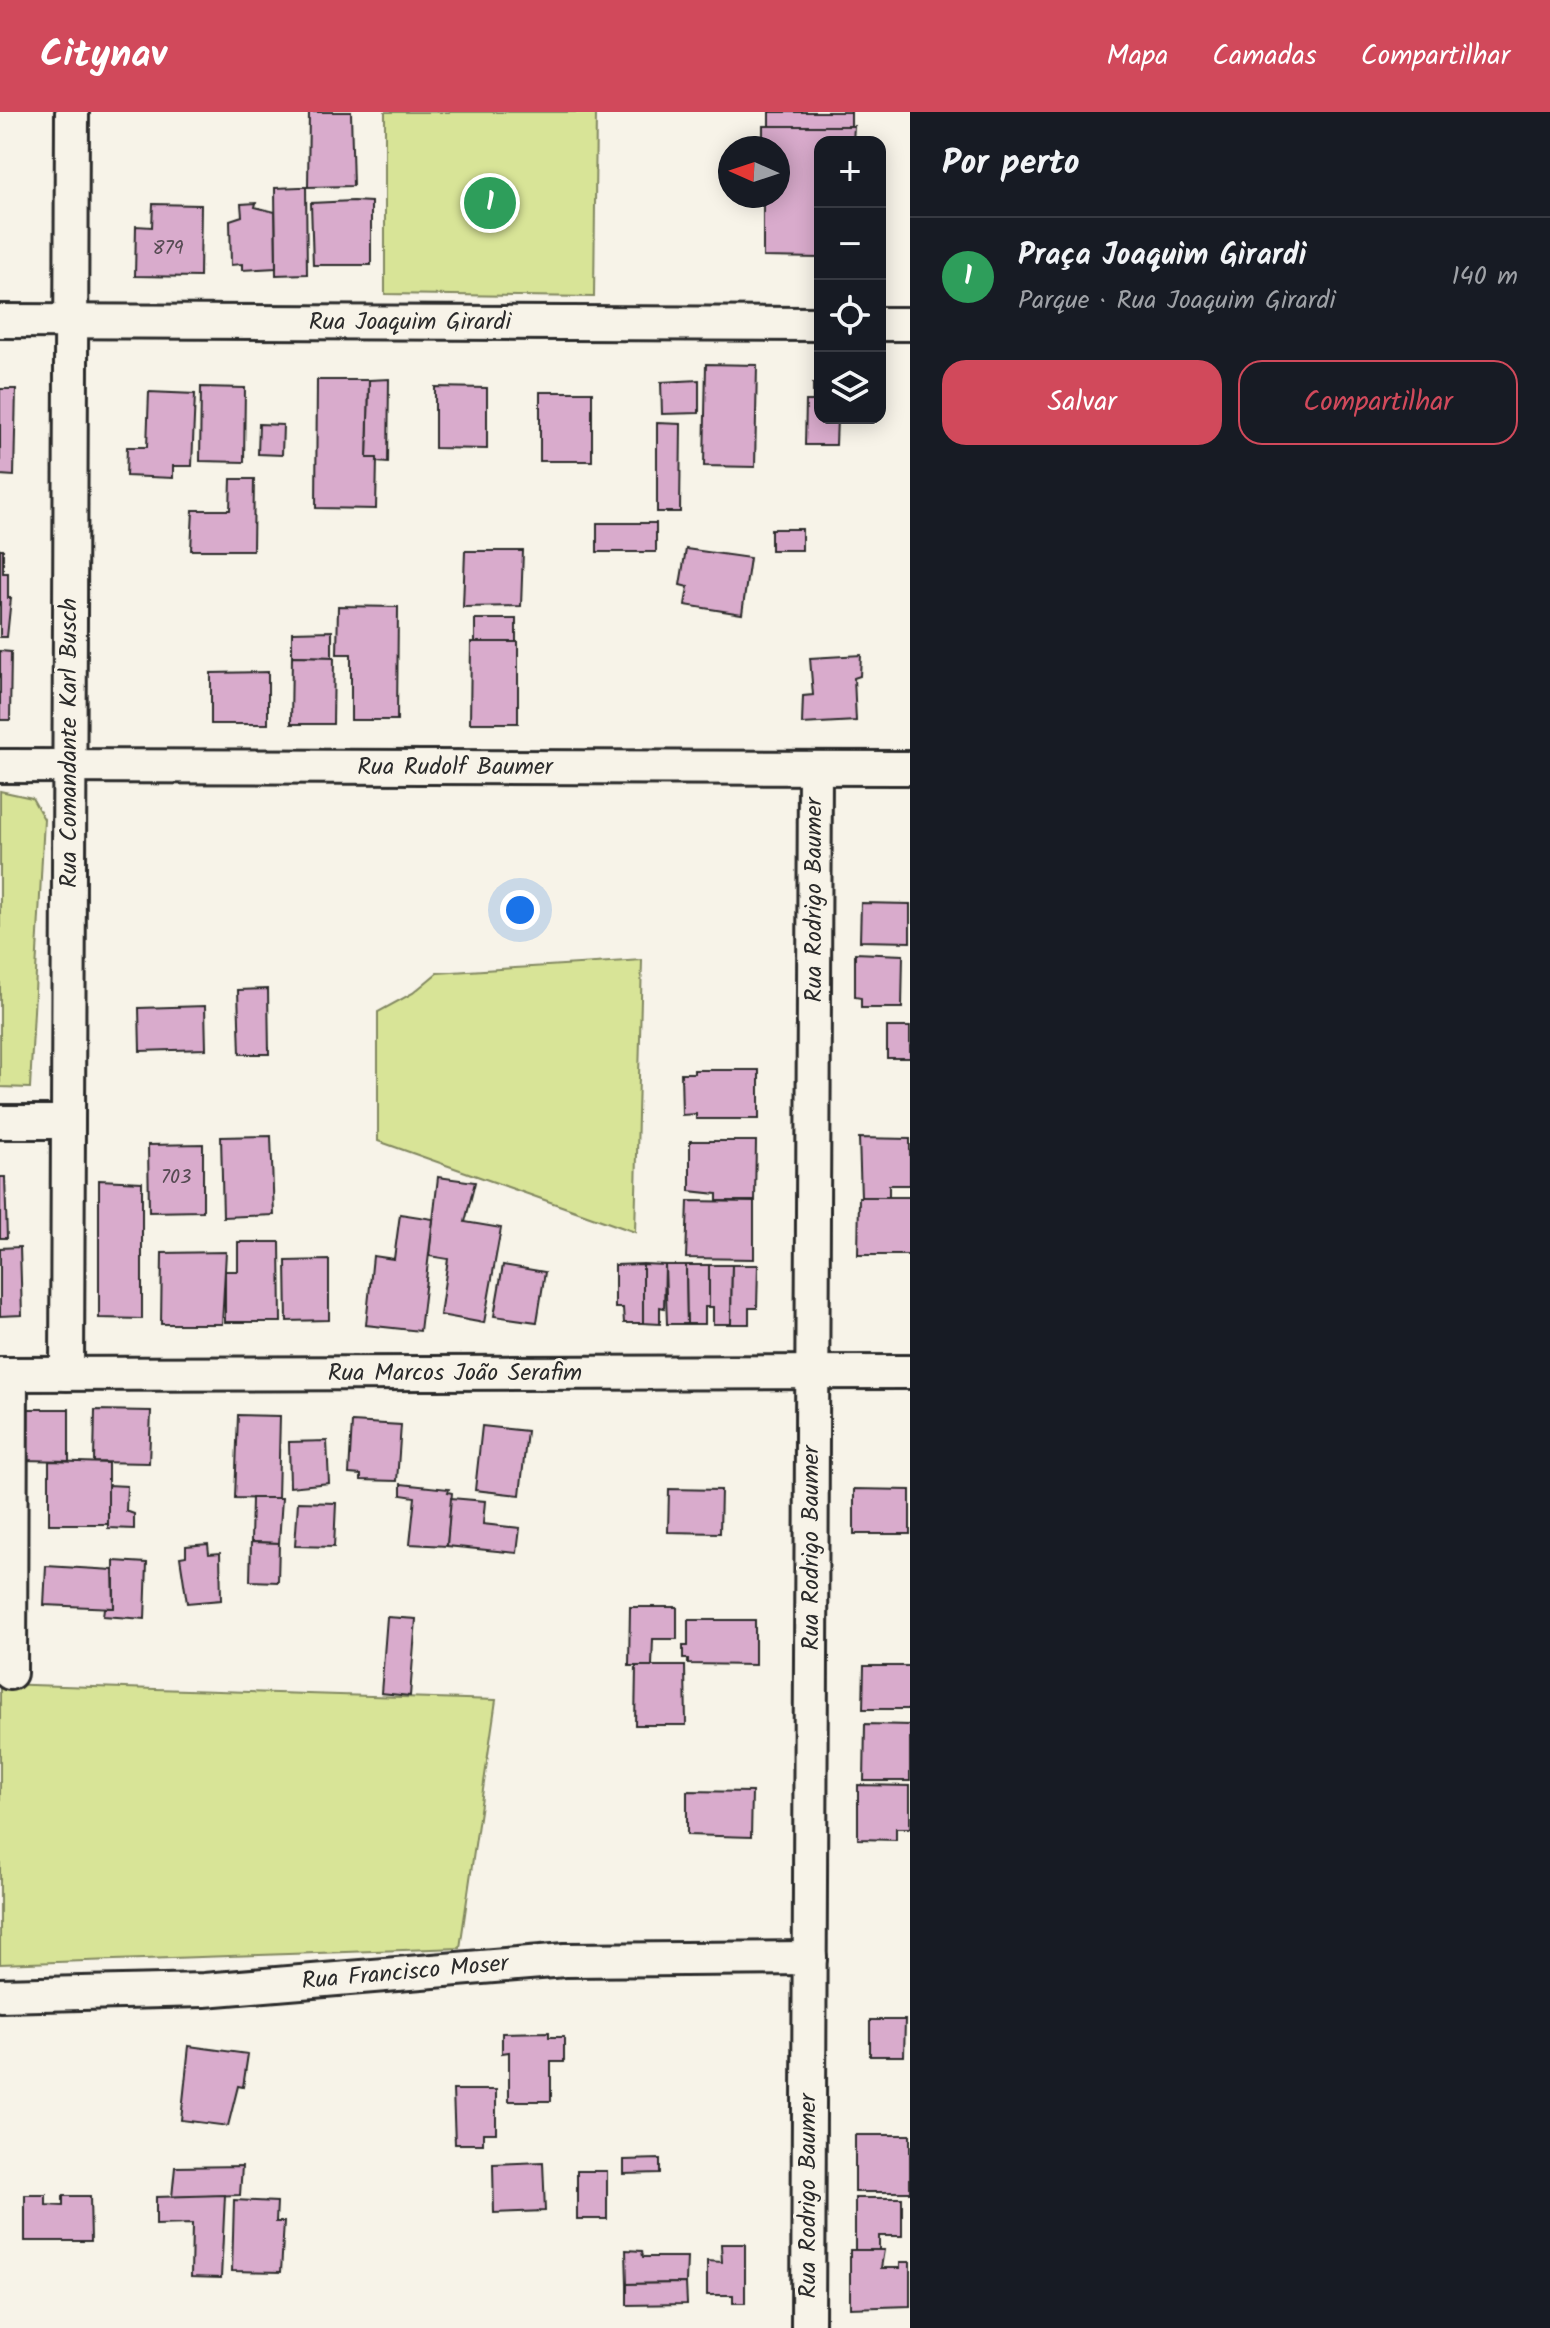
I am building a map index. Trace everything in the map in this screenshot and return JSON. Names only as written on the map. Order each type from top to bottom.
[{"type":"street","name":"Rua Comandante Karl Busch","points":[[67,1374],[72,112]]},
{"type":"street","name":"Rua Joaquim Girardi","points":[[0,321],[814,324]]},
{"type":"street","points":[[886,324],[910,324]]},
{"type":"street","name":"Rua Rudolf Baumer","points":[[0,766],[910,768]]},
{"type":"street","name":"Rua Rodrigo Baumer","points":[[808,2328],[815,768]]},
{"type":"street","points":[[0,1122],[68,1122]]},
{"type":"street","name":"Rua Marcos João Serafim","points":[[6,1374],[910,1372]]},
{"type":"street","points":[[6,1374],[10,1673]]},
{"type":"street","name":"Rua Francisco Moser","points":[[0,1995],[204,1990],[565,1960],[810,1958]]},
{"type":"green space","points":[[385,112],[596,112],[594,297],[385,294]]},
{"type":"green space","points":[[0,791],[32,798],[44,819],[30,1088],[0,1087]]},
{"type":"green space","points":[[642,960],[635,1232],[378,1141],[378,1012],[413,993],[437,973]]},
{"type":"green space","points":[[0,1684],[496,1700],[460,1948],[0,1964]]},
{"type":"building","points":[[309,112],[351,112],[353,186],[308,187]]},
{"type":"building","points":[[769,112],[851,112],[851,126],[769,126]]},
{"type":"building","points":[[763,126],[854,126],[853,136],[814,136],[814,258],[763,257],[763,208],[790,208],[790,136],[763,136]]},
{"type":"building","points":[[306,187],[307,274],[276,275],[275,188]]},
{"type":"building","points":[[371,202],[371,265],[313,265],[311,203]]},
{"type":"building","points":[[256,203],[255,207],[275,212],[276,268],[242,270],[242,264],[231,265],[230,220],[242,216],[241,204]]},
{"type":"building","points":[[153,204],[201,205],[200,277],[135,276],[136,226],[152,227]]},
{"type":"building","points":[[706,364],[757,365],[755,467],[704,466]]},
{"type":"building","points":[[389,379],[388,463],[367,458],[369,380]]},
{"type":"building","points":[[317,380],[369,380],[367,458],[377,458],[376,509],[316,508]]},
{"type":"building","points":[[699,380],[699,413],[662,414],[661,382]]},
{"type":"building","points":[[814,384],[814,424],[837,424],[836,445],[805,445],[806,401],[813,401]]},
{"type":"building","points":[[201,387],[245,388],[244,462],[200,461]]},
{"type":"building","points":[[435,387],[487,388],[487,449],[435,448]]},
{"type":"building","points":[[0,389],[16,389],[14,476],[0,475]]},
{"type":"building","points":[[149,392],[195,394],[192,466],[173,466],[173,478],[126,476],[127,447],[147,447]]},
{"type":"building","points":[[540,392],[592,392],[592,461],[540,461]]},
{"type":"building","points":[[657,423],[681,424],[680,512],[657,512]]},
{"type":"building","points":[[259,424],[283,425],[282,455],[258,454]]},
{"type":"building","points":[[231,479],[254,479],[253,550],[191,550],[193,510],[230,510]]},
{"type":"building","points":[[597,523],[656,523],[656,552],[597,552]]},
{"type":"building","points":[[771,529],[802,529],[802,550],[771,550]]},
{"type":"building","points":[[0,549],[3,549],[3,573],[8,573],[8,598],[11,598],[7,637],[0,637]]},
{"type":"building","points":[[686,549],[750,558],[742,614],[685,605],[688,587],[680,585]]},
{"type":"building","points":[[465,551],[523,551],[521,606],[463,607]]},
{"type":"building","points":[[338,606],[398,607],[397,720],[351,720],[351,654],[337,654]]},
{"type":"building","points":[[475,619],[516,619],[516,642],[475,642]]},
{"type":"building","points":[[332,631],[332,657],[292,656],[292,632]]},
{"type":"building","points":[[471,642],[518,642],[518,723],[470,723]]},
{"type":"building","points":[[0,651],[11,652],[10,720],[0,720]]},
{"type":"building","points":[[861,655],[860,676],[854,678],[856,721],[802,724],[803,696],[813,695],[810,658]]},
{"type":"building","points":[[292,656],[334,657],[333,724],[291,724]]},
{"type":"building","points":[[268,672],[268,724],[211,724],[211,673]]},
{"type":"building","points":[[861,903],[910,904],[910,942],[860,941]]},
{"type":"building","points":[[855,953],[903,955],[902,1008],[861,1008],[861,998],[855,997]]},
{"type":"building","points":[[268,989],[269,1054],[240,1054],[238,990]]},
{"type":"building","points":[[205,1006],[206,1049],[140,1051],[139,1008]]},
{"type":"building","points":[[887,1027],[910,1027],[910,1058],[887,1058]]},
{"type":"building","points":[[694,1070],[759,1070],[759,1119],[696,1119],[696,1114],[682,1115],[681,1073],[694,1073]]},
{"type":"building","points":[[271,1136],[274,1215],[223,1217],[221,1137]]},
{"type":"building","points":[[859,1138],[910,1139],[910,1185],[889,1185],[889,1197],[861,1197]]},
{"type":"building","points":[[690,1141],[756,1141],[755,1201],[717,1201],[717,1194],[690,1191]]},
{"type":"building","points":[[203,1144],[203,1211],[149,1212],[148,1145]]},
{"type":"building","points":[[0,1177],[5,1177],[7,1238],[0,1238]]},
{"type":"building","points":[[438,1177],[475,1182],[465,1222],[501,1228],[484,1323],[440,1315],[448,1259],[429,1256]]},
{"type":"building","points":[[99,1180],[142,1182],[142,1319],[99,1318]]},
{"type":"building","points":[[859,1197],[910,1197],[910,1255],[858,1255]]},
{"type":"building","points":[[688,1201],[754,1202],[754,1259],[686,1258]]},
{"type":"building","points":[[400,1214],[433,1219],[420,1331],[366,1325],[373,1256],[394,1259]]},
{"type":"building","points":[[238,1242],[280,1242],[281,1322],[225,1322],[225,1271],[238,1271]]},
{"type":"building","points":[[20,1247],[22,1315],[0,1316],[0,1248]]},
{"type":"building","points":[[226,1252],[222,1324],[161,1324],[162,1253]]},
{"type":"building","points":[[329,1260],[329,1320],[287,1321],[286,1261]]},
{"type":"building","points":[[643,1264],[665,1265],[664,1308],[660,1307],[660,1324],[643,1323]]},
{"type":"building","points":[[643,1264],[643,1323],[624,1323],[623,1308],[615,1308],[615,1265]]},
{"type":"building","points":[[503,1265],[545,1272],[537,1322],[494,1316]]},
{"type":"building","points":[[665,1265],[686,1265],[687,1324],[667,1324]]},
{"type":"building","points":[[686,1265],[709,1265],[709,1307],[705,1307],[705,1324],[687,1324]]},
{"type":"building","points":[[709,1265],[732,1265],[731,1324],[713,1324],[713,1307],[709,1307]]},
{"type":"building","points":[[732,1265],[758,1265],[757,1308],[749,1308],[749,1324],[731,1324]]},
{"type":"building","points":[[23,1409],[69,1409],[69,1461],[23,1460]]},
{"type":"building","points":[[95,1410],[151,1411],[149,1463],[94,1462]]},
{"type":"building","points":[[238,1415],[280,1416],[278,1499],[235,1498]]},
{"type":"building","points":[[352,1422],[401,1425],[397,1481],[361,1480],[361,1475],[349,1474]]},
{"type":"building","points":[[482,1426],[527,1431],[520,1495],[475,1490]]},
{"type":"building","points":[[327,1441],[329,1483],[290,1487],[289,1442]]},
{"type":"building","points":[[49,1461],[108,1463],[108,1524],[49,1524]]},
{"type":"building","points":[[401,1484],[449,1489],[448,1492],[452,1493],[447,1546],[410,1544],[415,1497],[401,1495]]},
{"type":"building","points":[[108,1485],[127,1486],[126,1511],[134,1514],[134,1529],[108,1528]]},
{"type":"building","points":[[669,1489],[721,1490],[720,1533],[668,1532]]},
{"type":"building","points":[[854,1489],[910,1490],[910,1534],[854,1534]]},
{"type":"building","points":[[252,1498],[282,1498],[279,1543],[251,1542]]},
{"type":"building","points":[[451,1498],[485,1501],[483,1524],[520,1528],[517,1553],[447,1546]]},
{"type":"building","points":[[298,1502],[336,1503],[334,1547],[295,1546]]},
{"type":"building","points":[[251,1542],[279,1543],[278,1582],[250,1581]]},
{"type":"building","points":[[208,1544],[209,1554],[220,1553],[221,1600],[187,1603],[180,1557],[186,1556],[186,1546]]},
{"type":"building","points":[[114,1561],[147,1563],[145,1619],[103,1616],[104,1608],[114,1608]]},
{"type":"building","points":[[46,1566],[113,1570],[114,1608],[44,1605]]},
{"type":"building","points":[[630,1607],[677,1607],[677,1639],[653,1639],[652,1666],[629,1666]]},
{"type":"building","points":[[387,1617],[416,1619],[410,1696],[381,1693]]},
{"type":"building","points":[[688,1620],[755,1620],[755,1665],[688,1664],[688,1659],[683,1659],[683,1646],[688,1646]]},
{"type":"building","points":[[636,1666],[685,1666],[686,1725],[635,1725]]},
{"type":"building","points":[[864,1666],[910,1666],[910,1709],[863,1709]]},
{"type":"building","points":[[865,1724],[910,1725],[910,1781],[864,1781]]},
{"type":"building","points":[[858,1785],[910,1786],[910,1828],[896,1828],[896,1840],[858,1839]]},
{"type":"building","points":[[687,1791],[752,1792],[751,1837],[687,1835]]},
{"type":"building","points":[[870,2020],[905,2020],[904,2056],[870,2056]]},
{"type":"building","points":[[549,2032],[549,2037],[564,2037],[564,2062],[551,2062],[551,2101],[509,2101],[509,2052],[502,2053],[502,2033]]},
{"type":"building","points":[[189,2046],[248,2054],[243,2087],[238,2086],[228,2126],[181,2120]]},
{"type":"building","points":[[453,2090],[496,2090],[496,2133],[483,2133],[483,2144],[455,2144]]},
{"type":"building","points":[[855,2135],[910,2135],[910,2192],[855,2192]]},
{"type":"building","points":[[660,2159],[660,2173],[624,2174],[624,2160]]},
{"type":"building","points":[[543,2162],[545,2211],[494,2213],[493,2164]]},
{"type":"building","points":[[242,2166],[240,2195],[172,2197],[175,2167]]},
{"type":"building","points":[[577,2171],[607,2171],[607,2219],[577,2219]]},
{"type":"building","points":[[25,2195],[46,2195],[46,2205],[63,2206],[63,2196],[90,2196],[91,2241],[25,2241]]},
{"type":"building","points":[[225,2195],[221,2278],[191,2277],[192,2224],[156,2225],[156,2197]]},
{"type":"building","points":[[855,2198],[902,2198],[902,2236],[879,2236],[879,2250],[855,2250]]},
{"type":"building","points":[[234,2200],[277,2202],[276,2222],[284,2222],[281,2272],[232,2271]]},
{"type":"building","points":[[721,2244],[745,2244],[745,2303],[733,2303],[733,2295],[707,2295],[707,2261],[722,2262]]},
{"type":"building","points":[[626,2250],[642,2251],[643,2257],[687,2257],[686,2283],[627,2284]]},
{"type":"building","points":[[850,2250],[884,2250],[881,2268],[900,2268],[900,2262],[910,2262],[910,2306],[850,2308]]},
{"type":"building","points":[[686,2283],[687,2304],[627,2305],[627,2284]]},
{"type":"place","name":"Praça Joaquim Girardi","points":[[490,203]]}]
